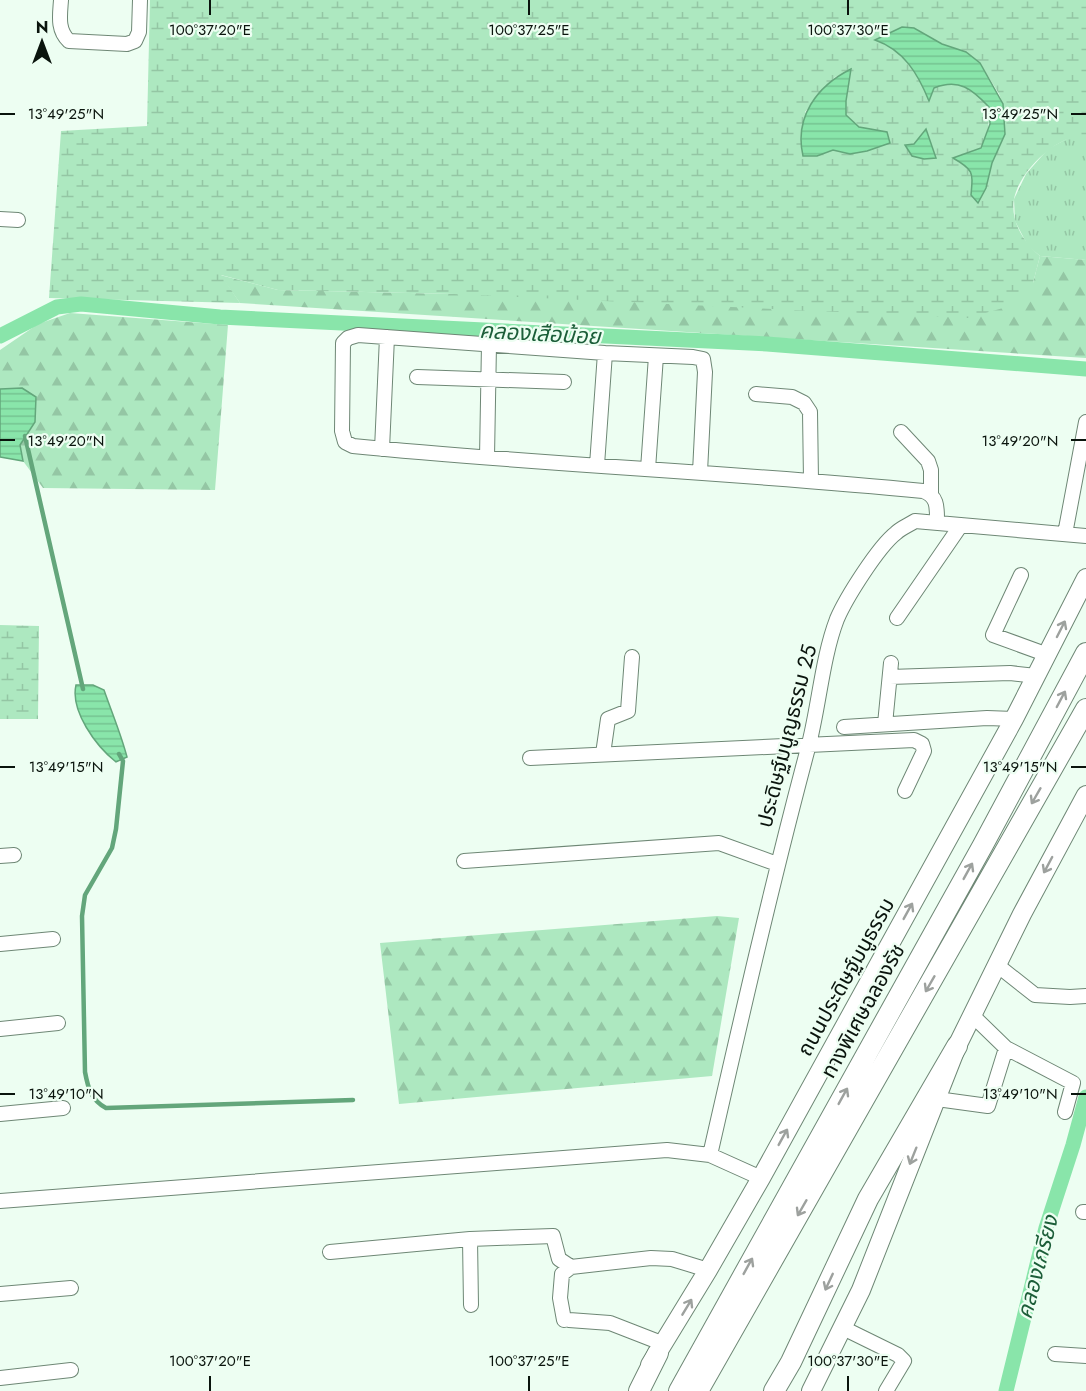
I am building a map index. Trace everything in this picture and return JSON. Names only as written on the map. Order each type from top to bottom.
[{"type":"highway","name":"ทางพิเศษฉลองรัช","points":[[679,1391],[1086,653]]},
{"type":"highway","name":"ทางพิเศษฉลองรัช","points":[[699,1391],[1086,708]]},
{"type":"highway","points":[[774,1391],[791,1362],[868,1199],[957,1046]]},
{"type":"highway","points":[[639,1391],[661,1349]]},
{"type":"main road","name":"ถนนประดิษฐ์มนูธรรม","points":[[632,1391],[661,1349],[761,1178],[1014,719],[1086,578]]},
{"type":"main road","points":[[811,1391],[861,1290],[957,1046],[1086,795]]},
{"type":"street","points":[[61,0],[60,24],[63,36],[69,41],[128,44],[135,41],[139,32],[140,0]]},
{"type":"street","points":[[0,219],[18,220]]},
{"type":"street","points":[[700,472],[705,372],[703,359],[387,336],[358,335],[348,338],[343,343],[342,431],[345,442],[353,446],[648,469],[811,480],[923,490],[931,493]]},
{"type":"street","points":[[382,449],[387,336]]},
{"type":"street","points":[[487,457],[489,344]]},
{"type":"street","points":[[597,465],[605,353]]},
{"type":"street","points":[[648,469],[656,356]]},
{"type":"street","points":[[417,377],[564,382]]},
{"type":"street","points":[[756,394],[792,397],[804,403],[810,412],[811,480]]},
{"type":"street","points":[[1065,534],[1086,422]]},
{"type":"street","points":[[901,432],[928,461],[932,470],[931,493],[936,502],[937,522]]},
{"type":"street","name":"ประดิษฐ์มนูญธรรม 25","points":[[710,1155],[777,864],[809,745],[834,632],[838,618],[850,596],[877,555],[896,533],[915,521],[1086,536]]},
{"type":"street","points":[[897,618],[961,525]]},
{"type":"street","points":[[1021,575],[993,635],[1048,655]]},
{"type":"street","points":[[603,754],[608,719],[628,711],[632,657]]},
{"type":"street","points":[[885,724],[891,670],[1010,673],[1036,676]]},
{"type":"street","points":[[844,727],[1014,719]]},
{"type":"street","points":[[530,758],[914,740],[922,744],[924,751],[905,791]]},
{"type":"street","points":[[464,861],[719,843],[777,864]]},
{"type":"street","points":[[0,944],[53,939]]},
{"type":"street","points":[[997,965],[1035,995],[1086,996]]},
{"type":"street","points":[[972,1016],[1006,1048],[1073,1083],[1065,1112]]},
{"type":"street","points":[[0,1029],[58,1023]]},
{"type":"street","points":[[937,1099],[987,1106],[1006,1048]]},
{"type":"street","points":[[0,1114],[63,1108]]},
{"type":"street","points":[[0,1201],[667,1150],[710,1155],[761,1178]]},
{"type":"street","points":[[330,1252],[470,1239],[553,1236],[559,1259],[571,1267]]},
{"type":"street","points":[[470,1239],[471,1305]]},
{"type":"street","points":[[661,1349],[610,1323],[567,1320],[560,1288],[562,1274],[571,1267],[651,1258],[672,1259],[708,1270]]},
{"type":"street","points":[[0,1294],[71,1288]]},
{"type":"street","points":[[843,1328],[898,1355],[904,1361],[886,1391]]},
{"type":"street","points":[[1055,1354],[1086,1356]]},
{"type":"street","points":[[0,1378],[71,1370]]},
{"type":"green space","points":[[150,0],[1086,0],[1086,135],[1063,141],[1041,156],[1024,177],[1014,199],[1016,223],[1029,245],[1040,256],[1033,283],[1017,304],[968,318],[454,294],[278,290],[221,275],[240,303],[49,298],[61,131],[147,126]],"holes":[[[914,28],[942,44],[966,52],[980,63],[1003,104],[1004,134],[992,163],[986,188],[971,195],[973,175],[968,167],[985,138],[989,124],[989,106],[971,90],[951,84],[934,88],[929,100],[914,70],[903,55],[890,45],[876,40]],[[851,70],[846,115],[859,127],[875,130],[867,151],[850,154],[833,150],[805,112],[835,77]],[[926,129],[936,158],[906,145],[914,144]]]},
{"type":"green space","points":[[1074,135],[1086,135],[1086,260],[1040,256],[1028,246],[1015,221],[1014,199],[1026,174],[1048,149]]},
{"type":"green space","points":[[1040,256],[1086,260],[1086,358],[240,303],[220,275],[278,290],[454,294],[1033,283]]},
{"type":"green space","points":[[70,313],[228,325],[215,490],[43,488],[23,461],[20,445],[35,422],[22,388],[0,389],[0,350],[38,324]]},
{"type":"green space","points":[[0,625],[39,626],[38,719],[0,719]]},
{"type":"green space","points":[[717,916],[739,918],[712,1076],[399,1104],[380,943]]},
{"type":"shaded area","points":[[902,27],[914,28],[942,44],[966,52],[980,63],[1003,104],[1005,134],[992,163],[986,188],[978,203],[971,195],[971,172],[953,158],[981,148],[990,124],[989,107],[971,90],[951,84],[934,88],[929,101],[909,64],[894,50],[875,40]]},
{"type":"shaded area","points":[[851,69],[846,115],[859,127],[887,132],[890,143],[850,154],[833,150],[817,156],[803,156],[802,128],[811,104],[828,84]]},
{"type":"shaded area","points":[[926,129],[936,158],[924,159],[912,156],[905,145],[914,144]]},
{"type":"shaded area","points":[[22,388],[36,397],[35,422],[20,445],[23,461],[0,457],[0,389]]},
{"type":"shaded area","points":[[76,685],[93,685],[104,690],[127,757],[116,762],[100,747],[81,717],[75,695]]},
{"type":"waterway","name":"คลองเสือน้อย","points":[[0,336],[57,307],[81,304],[220,317],[767,344],[1086,369]]},
{"type":"waterway","points":[[25,436],[83,689]]},
{"type":"waterway","points":[[119,754],[123,761],[112,848],[85,895],[82,916],[85,1072],[94,1097],[106,1108],[353,1100]]},
{"type":"waterway","name":"คลองเกรียง","points":[[1006,1391],[1046,1228],[1086,1097]]}]
